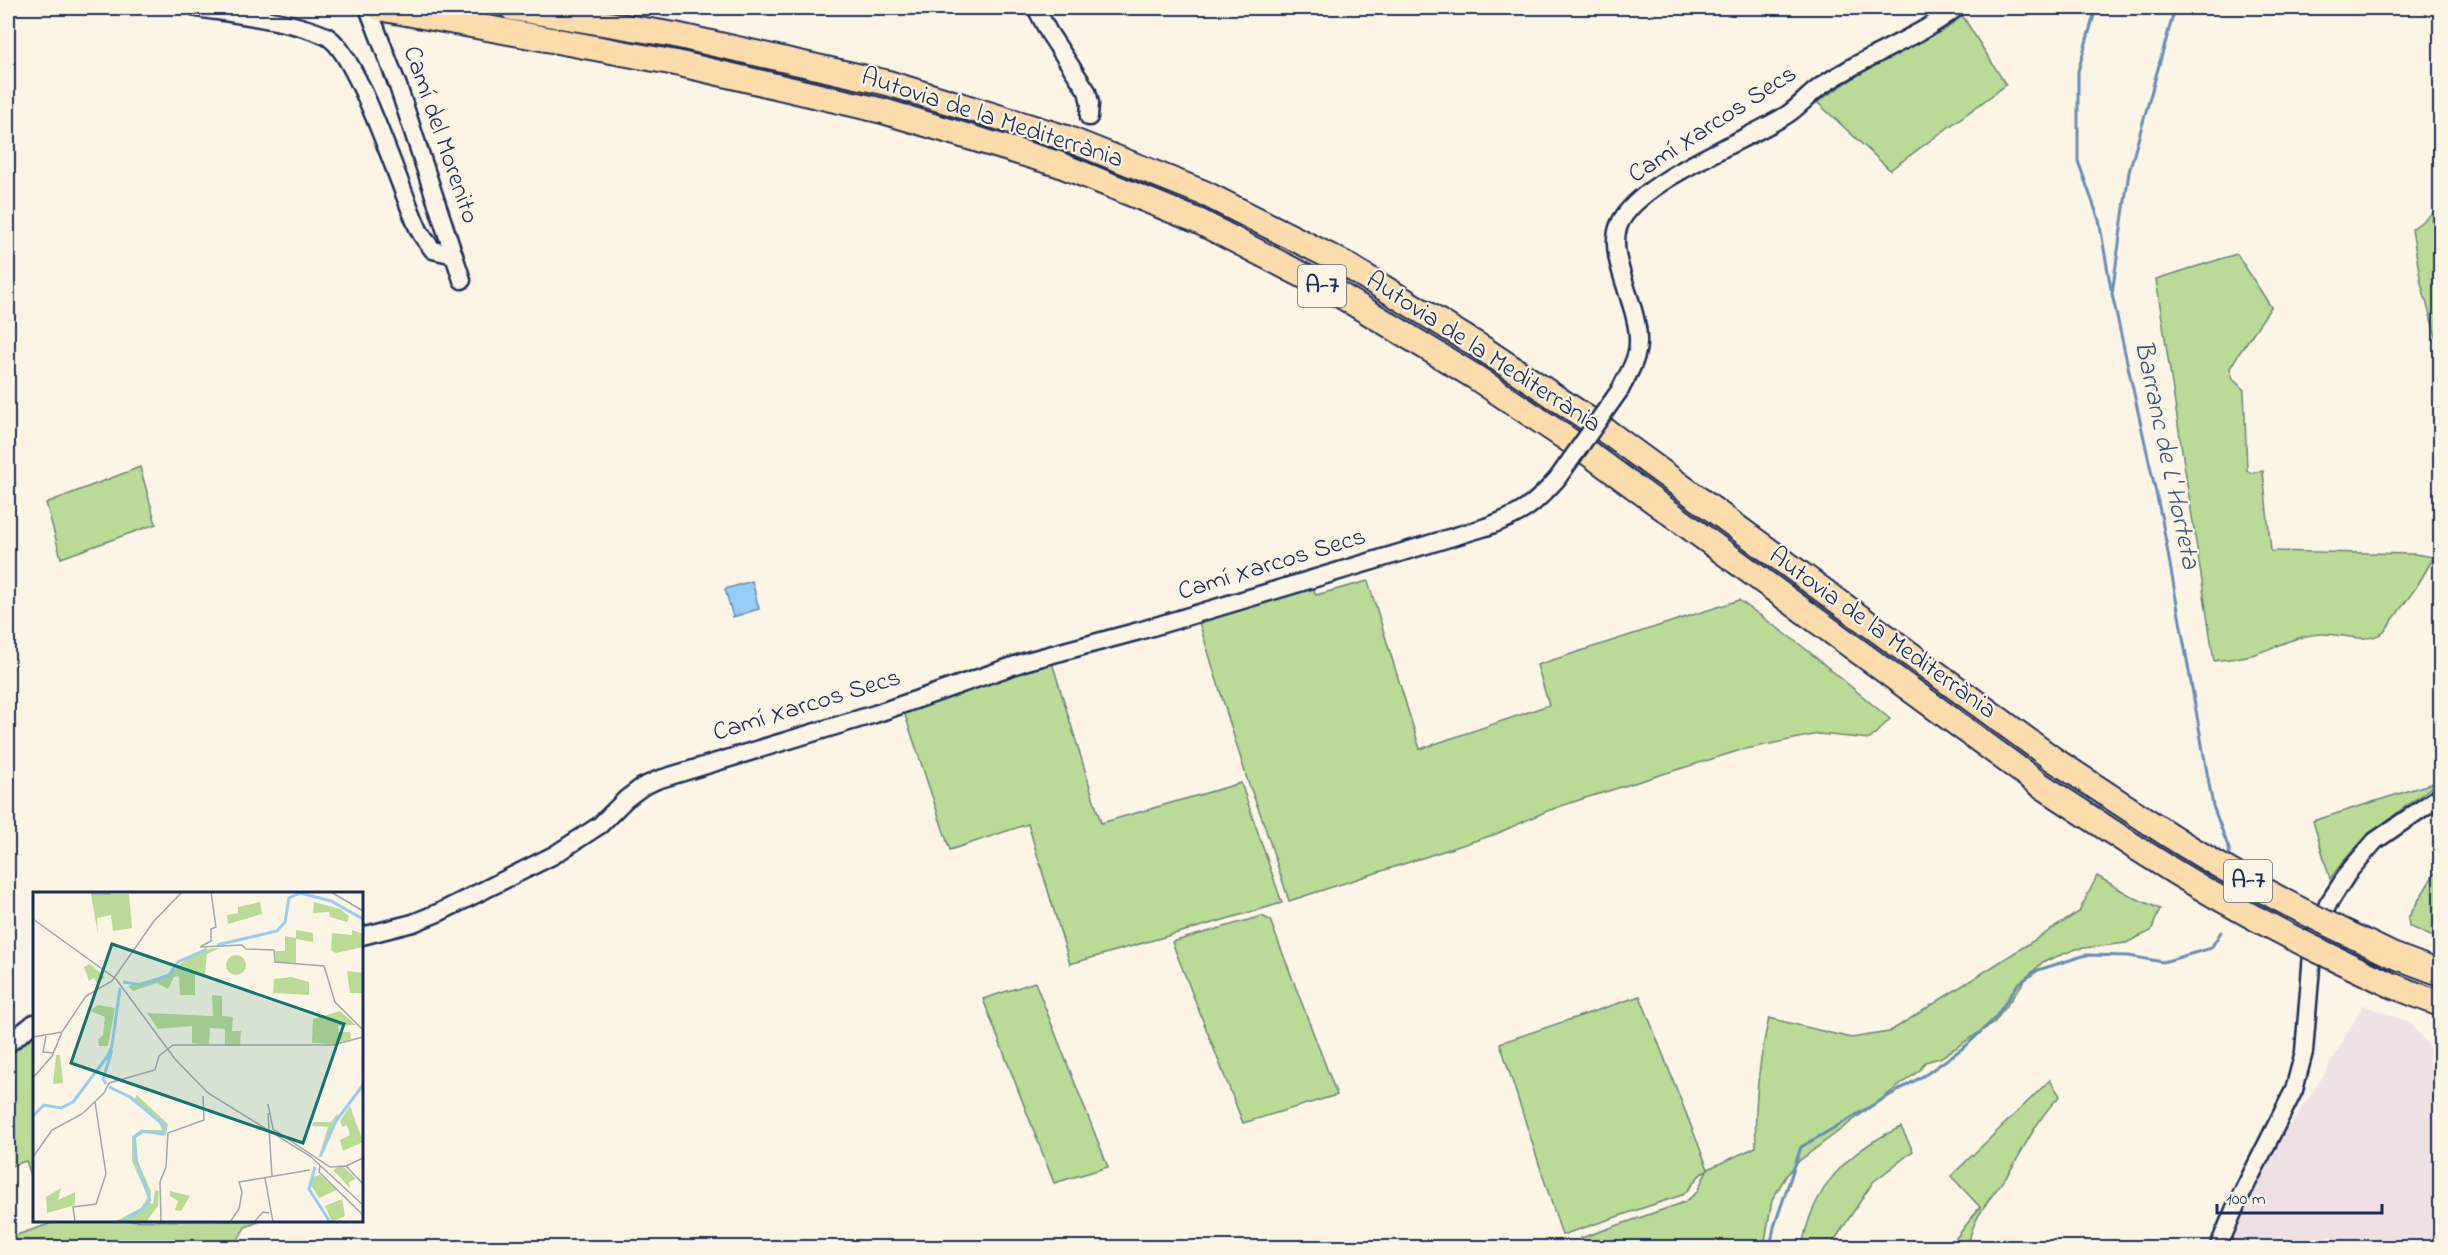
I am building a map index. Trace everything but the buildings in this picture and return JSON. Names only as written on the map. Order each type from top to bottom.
[{"type":"highway","name":"Autovia de la Mediterrània","points":[[379,8],[676,63],[883,111],[1058,165],[1198,221],[1335,292],[1475,376],[1590,455],[2039,784],[2165,866],[2296,940],[2391,985],[2440,1004]]},
{"type":"highway","name":"Autovia de la Mediterrània","points":[[513,8],[675,35],[888,83],[1066,138],[1204,193],[1343,263],[1482,348],[1615,438],[2044,752],[2175,839],[2306,913],[2440,974]]},
{"type":"street","points":[[197,8],[289,25],[328,36],[352,68],[397,171],[418,230],[433,250],[454,255]]},
{"type":"street","name":"Camí del Morenito","points":[[368,8],[462,279]]},
{"type":"street","points":[[1036,8],[1049,33],[1087,92],[1090,103],[1089,117]]},
{"type":"street","name":"Camí Xarcos Secs","points":[[363,936],[413,923],[554,855],[600,825],[626,799],[642,787],[657,780],[875,714],[1027,661],[1151,628],[1486,527],[1523,513],[1537,502],[1557,479],[1620,390],[1636,359],[1639,341],[1636,318],[1615,251],[1620,224],[1628,212],[1645,195],[1674,176],[1788,114],[1826,84],[1934,23],[1956,8]]},
{"type":"street","points":[[2218,1248],[2237,1203],[2294,1090],[2304,1052],[2313,942],[2328,904],[2350,870],[2375,841],[2440,796]]},
{"type":"street","points":[[8,1044],[33,1024]]},
{"type":"shaded area","points":[[2363,1005],[2410,1022],[2440,1060],[2440,1247],[2341,1247],[2331,1236],[2310,1247],[2227,1248],[2274,1143],[2294,1120],[2325,1073]]},
{"type":"green space","points":[[1962,15],[2006,85],[1890,170],[1817,102],[1875,64],[1946,29]]},
{"type":"green space","points":[[2440,208],[2440,351],[2421,283],[2412,229]]},
{"type":"green space","points":[[2237,254],[2271,307],[2230,368],[2233,379],[2244,390],[2247,470],[2250,473],[2263,471],[2271,551],[2414,554],[2434,557],[2417,586],[2384,632],[2377,636],[2362,638],[2329,634],[2312,635],[2250,655],[2214,661],[2156,279]]},
{"type":"green space","points":[[140,467],[156,524],[61,558],[46,503]]},
{"type":"green space","points":[[1368,581],[1420,749],[1549,705],[1537,665],[1739,600],[1802,646],[1890,719],[1870,739],[1818,734],[1741,750],[1579,800],[1547,811],[1496,834],[1289,901],[1248,782],[1198,619],[1312,586],[1316,595]]},
{"type":"green space","points":[[1051,659],[1101,823],[1241,783],[1282,903],[1070,964],[1028,824],[950,850],[903,709]]},
{"type":"green space","points":[[2439,781],[2353,850],[2330,879],[2313,821]]},
{"type":"green space","points":[[2440,864],[2440,940],[2409,926],[2408,918]]},
{"type":"green space","points":[[2097,876],[2133,897],[2160,909],[2151,931],[2126,943],[2076,949],[2043,962],[2028,976],[1994,1023],[1940,1058],[1925,1062],[1920,1070],[1799,1161],[1786,1176],[1772,1200],[1764,1247],[1585,1247],[1581,1238],[1685,1202],[1697,1192],[1707,1170],[1682,1195],[1562,1235],[1500,1043],[1640,996],[1708,1169],[1756,1147],[1758,1082],[1769,1018],[1851,1038],[1889,1032],[2079,912]]},
{"type":"green space","points":[[1262,916],[1270,920],[1337,1095],[1243,1123],[1172,942]]},
{"type":"green space","points":[[1035,982],[1108,1167],[1054,1183],[983,999]]},
{"type":"green space","points":[[33,1033],[33,1181],[26,1161],[8,1167],[8,1054]]},
{"type":"green space","points":[[2050,1080],[2060,1096],[2040,1120],[2013,1166],[1979,1215],[1970,1236],[1969,1247],[1949,1247],[1980,1207],[1951,1176]]},
{"type":"green space","points":[[1901,1127],[1913,1151],[1873,1182],[1830,1247],[1802,1247],[1814,1207],[1823,1189],[1835,1174],[1864,1148]]},
{"type":"green space","points":[[48,1222],[258,1222],[245,1227],[234,1247],[8,1247],[8,1238],[49,1224]]},
{"type":"water","points":[[752,581],[759,609],[733,617],[725,589]]},
{"type":"waterway","points":[[2096,8],[2078,71],[2078,161],[2099,220],[2111,289]]},
{"type":"waterway","name":"Barranc de L' Horteta","points":[[2175,8],[2129,172],[2112,294],[2162,520],[2213,806],[2229,849],[2230,861]]},
{"type":"waterway","points":[[1770,1248],[1774,1227],[1801,1147],[1928,1073],[1967,1045],[1995,1018],[2018,984],[2038,970],[2086,955],[2129,956],[2163,962],[2211,948],[2221,932]]}]
